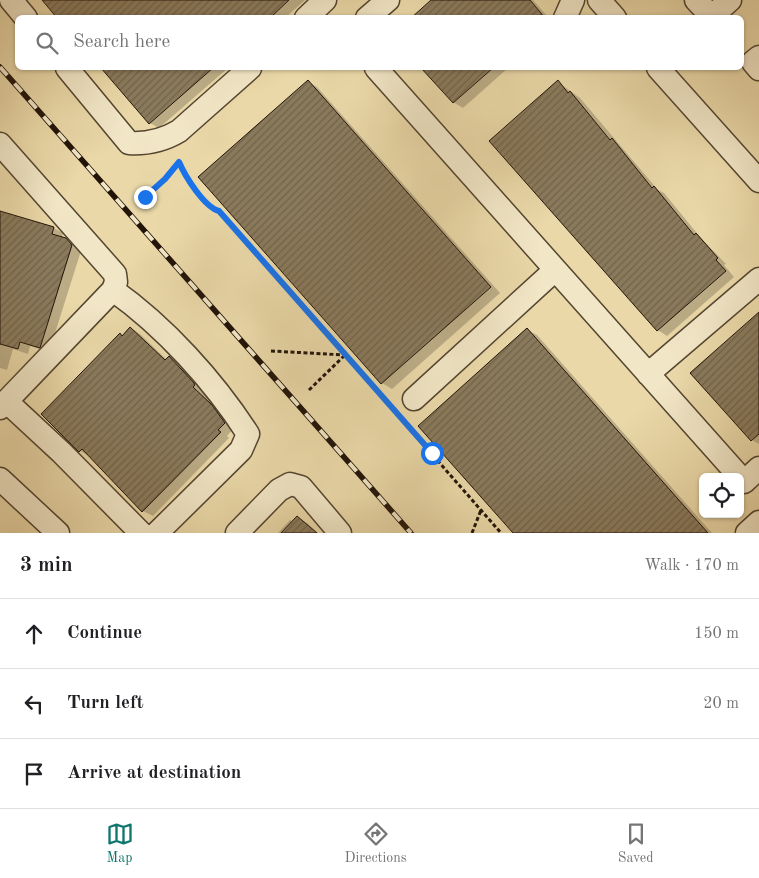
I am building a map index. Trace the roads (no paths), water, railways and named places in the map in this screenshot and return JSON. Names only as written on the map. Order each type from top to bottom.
[{"type":"street","points":[[11,0],[24,15]]},
{"type":"street","points":[[309,15],[325,0]]},
{"type":"street","points":[[370,15],[388,0]]},
{"type":"street","points":[[566,15],[573,0]]},
{"type":"street","points":[[599,0],[612,15]]},
{"type":"street","points":[[696,0],[709,15]]},
{"type":"street","points":[[713,15],[730,0]]},
{"type":"street","points":[[759,57],[753,62],[759,69]]},
{"type":"street","points":[[69,70],[129,143],[143,144],[171,136],[179,131],[248,70]]},
{"type":"street","points":[[378,70],[736,473]]},
{"type":"street","points":[[661,70],[759,181]]},
{"type":"street","points":[[0,144],[115,274],[116,282],[112,290],[3,405],[61,452],[140,533]]},
{"type":"street","points":[[414,399],[556,270]]},
{"type":"street","points":[[648,374],[758,279]]},
{"type":"street","points":[[112,290],[149,319],[176,346],[227,400],[248,434],[241,450],[157,533]]},
{"type":"street","points":[[744,482],[759,468]]},
{"type":"street","points":[[0,479],[58,533]]},
{"type":"street","points":[[236,533],[279,490],[290,484],[301,487],[340,533]]},
{"type":"street","points":[[747,533],[759,522]]},
{"type":"railway","points":[[0,67],[411,533]]}]
